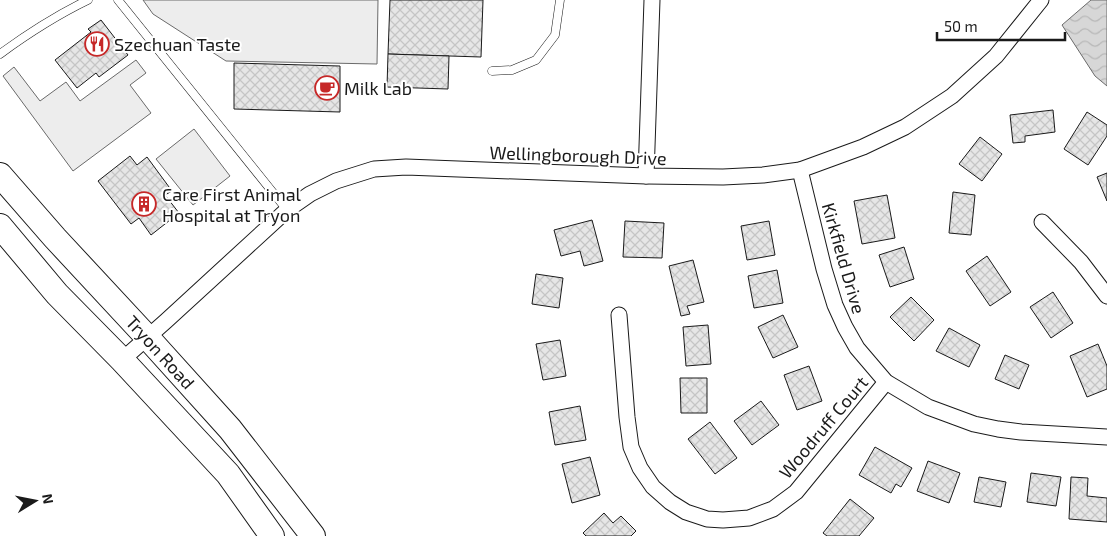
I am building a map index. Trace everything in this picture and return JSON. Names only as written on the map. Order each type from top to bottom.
[{"type":"main road","name":"Tryon Road","points":[[0,175],[55,238],[230,429],[313,536]]},
{"type":"main road","name":"Tryon Road","points":[[0,226],[57,294],[122,360],[228,474],[272,536]]},
{"type":"street","points":[[646,176],[652,0]]},
{"type":"street","name":"Wellingborough Drive","points":[[122,360],[287,210],[310,194],[336,181],[374,169],[406,168],[723,177],[762,175],[800,170],[863,148],[905,127],[952,96],[996,56],[1041,0]]},
{"type":"street","name":"Kirkfield Drive","points":[[800,170],[834,305],[857,348],[886,382],[928,407],[974,424],[1021,432],[1107,437]]},
{"type":"street","points":[[1042,222],[1081,262],[1107,296]]},
{"type":"street","name":"Woodruff Court","points":[[618,315],[626,417],[632,447],[640,468],[653,487],[670,502],[686,512],[707,518],[724,520],[749,518],[773,509],[796,492],[886,382]]},
{"type":"lane","points":[[0,54],[88,0]]},
{"type":"lane","points":[[118,0],[287,210]]},
{"type":"lane","points":[[492,71],[512,70],[536,60],[555,35],[560,0]]},
{"type":"shaded area","points":[[143,0],[378,0],[377,64],[226,61],[153,14]]},
{"type":"shaded area","points":[[136,60],[146,73],[130,85],[151,113],[73,171],[3,76],[14,67],[40,101],[66,82],[80,101]]},
{"type":"shaded area","points":[[194,129],[230,176],[193,205],[156,159]]},
{"type":"water","points":[[1091,0],[1107,0],[1107,86],[1095,76],[1062,25]]},
{"type":"building","points":[[390,0],[483,0],[481,57],[388,54]]},
{"type":"building","name":"Szechuan Taste","points":[[101,20],[128,55],[99,77],[96,73],[77,88],[55,60],[91,32],[88,29]]},
{"type":"building","points":[[388,54],[449,56],[448,89],[387,87]]},
{"type":"building","points":[[234,63],[340,66],[340,112],[234,109]]},
{"type":"building","points":[[1053,110],[1055,132],[1025,136],[1025,142],[1013,143],[1010,115]]},
{"type":"building","points":[[1087,112],[1107,125],[1107,136],[1088,165],[1064,149]]},
{"type":"building","points":[[980,137],[1002,154],[982,181],[959,164]]},
{"type":"building","name":"Care First Animal Hospital at Tryon","points":[[130,156],[137,165],[147,157],[172,191],[165,195],[179,213],[151,235],[139,218],[131,224],[98,181]]},
{"type":"building","points":[[1107,173],[1107,201],[1097,177]]},
{"type":"building","points":[[953,192],[975,195],[971,235],[949,233]]},
{"type":"building","points":[[887,195],[895,238],[862,244],[854,201]]},
{"type":"building","points":[[592,220],[603,261],[584,266],[580,251],[561,256],[554,230]]},
{"type":"building","points":[[625,221],[664,223],[662,258],[623,257]]},
{"type":"building","points":[[769,221],[775,255],[747,260],[741,226]]},
{"type":"building","points":[[904,247],[914,279],[890,287],[879,255]]},
{"type":"building","points":[[987,256],[1011,292],[990,306],[966,271]]},
{"type":"building","points":[[693,260],[704,302],[687,306],[690,314],[681,316],[669,266]]},
{"type":"building","points":[[777,270],[783,303],[754,308],[748,276]]},
{"type":"building","points":[[536,274],[563,278],[559,308],[532,304]]},
{"type":"building","points":[[1053,292],[1073,323],[1051,338],[1030,307]]},
{"type":"building","points":[[911,297],[934,320],[914,341],[890,317]]},
{"type":"building","points":[[783,315],[798,347],[773,358],[758,327]]},
{"type":"building","points":[[708,325],[711,364],[686,366],[683,327]]},
{"type":"building","points":[[949,328],[980,345],[969,367],[936,351]]},
{"type":"building","points":[[560,340],[566,376],[543,380],[536,344]]},
{"type":"building","points":[[1098,344],[1107,366],[1107,389],[1087,397],[1070,356]]},
{"type":"building","points":[[1005,355],[1029,365],[1019,389],[995,379]]},
{"type":"building","points":[[809,366],[822,401],[797,410],[784,375]]},
{"type":"building","points":[[680,378],[707,378],[707,413],[681,413]]},
{"type":"building","points":[[761,401],[779,425],[752,445],[734,421]]},
{"type":"building","points":[[580,406],[586,440],[555,445],[549,412]]},
{"type":"building","points":[[710,422],[737,458],[715,474],[688,439]]},
{"type":"building","points":[[875,447],[912,468],[901,487],[896,484],[891,493],[859,475]]},
{"type":"building","points":[[590,457],[600,495],[572,503],[562,464]]},
{"type":"building","points":[[928,461],[960,473],[949,503],[917,491]]},
{"type":"building","points":[[1031,473],[1061,477],[1056,506],[1027,502]]},
{"type":"building","points":[[979,477],[1006,482],[1001,507],[974,502]]},
{"type":"building","points":[[1071,477],[1088,478],[1087,496],[1107,498],[1107,522],[1069,519]]},
{"type":"building","points":[[850,499],[874,518],[859,536],[827,536],[823,533]]},
{"type":"building","points":[[604,513],[613,523],[621,516],[636,531],[631,536],[586,536],[583,533]]},
{"type":"place","name":"Szechuan Taste","points":[[97,44]]},
{"type":"place","name":"Milk Lab","points":[[327,88]]},
{"type":"place","name":"Care First Animal Hospital at Tryon","points":[[144,204]]}]
